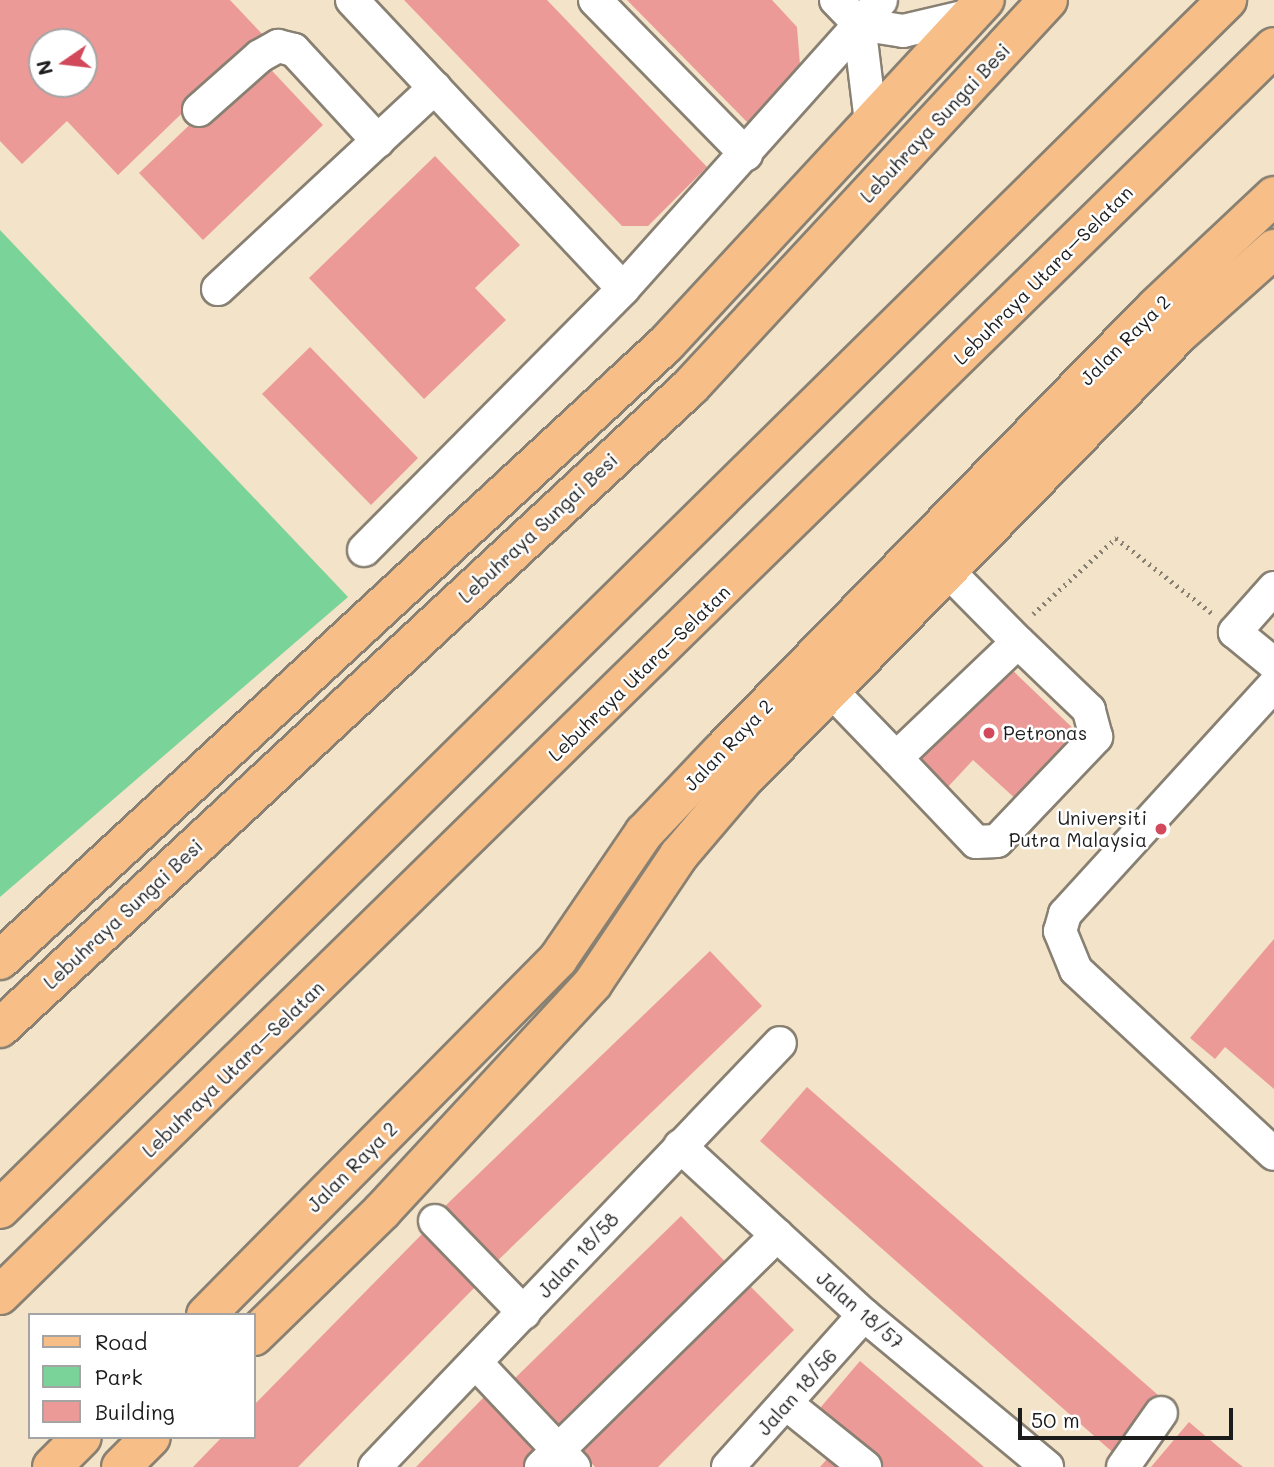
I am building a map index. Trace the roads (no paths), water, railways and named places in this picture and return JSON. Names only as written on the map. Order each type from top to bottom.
[{"type":"main road","name":"Lebuhraya Sungai Besi","points":[[0,1027],[690,387],[1048,0]]},
{"type":"main road","points":[[0,1209],[1227,0]]},
{"type":"main road","points":[[0,960],[666,344],[978,8]]},
{"type":"main road","name":"Lebuhraya Utara–Selatan","points":[[0,1295],[1274,47]]},
{"type":"main road","name":"Jalan Raya 2","points":[[208,1313],[558,959],[644,833],[819,678],[935,558],[1156,307],[1274,196]]},
{"type":"main road","name":"Jalan Raya 2","points":[[935,558],[1274,248]]},
{"type":"main road","name":"Jalan Raya 2","points":[[256,1334],[383,1210],[593,984],[679,855],[742,780],[819,678]]},
{"type":"main road","points":[[52,1467],[80,1439]]},
{"type":"main road","points":[[121,1467],[149,1439]]},
{"type":"street","points":[[352,0],[623,289]]},
{"type":"street","points":[[595,0],[746,154]]},
{"type":"street","points":[[836,0],[859,24],[871,122]]},
{"type":"street","points":[[364,551],[623,289],[881,0]]},
{"type":"street","points":[[859,24],[903,31],[978,8]]},
{"type":"street","points":[[199,110],[260,56],[278,46],[294,50],[378,141]]},
{"type":"street","points":[[1243,78],[1274,58]]},
{"type":"street","points":[[218,289],[435,87]]},
{"type":"street","points":[[819,678],[976,842],[997,841],[1096,737],[1088,710],[935,558]]},
{"type":"street","points":[[1274,588],[1236,632],[1274,664]]},
{"type":"street","points":[[896,758],[1014,638]]},
{"type":"street","points":[[1274,685],[1065,914],[1060,932],[1076,970],[1274,1154]]},
{"type":"street","name":"Jalan 18/58","points":[[375,1467],[478,1365],[680,1146],[780,1044]]},
{"type":"street","name":"Jalan 18/57","points":[[680,1146],[864,1315],[1047,1467]]},
{"type":"street","points":[[436,1221],[524,1313]]},
{"type":"street","points":[[478,1365],[558,1461],[777,1235]]},
{"type":"street","name":"Jalan 18/56","points":[[728,1467],[788,1405],[864,1315]]},
{"type":"street","points":[[788,1405],[865,1467]]},
{"type":"street","points":[[1123,1467],[1161,1413]]},
{"type":"place","name":"Petronas","points":[[989,733]]},
{"type":"place","name":"Universiti Putra Malaysia","points":[[1161,829]]}]
